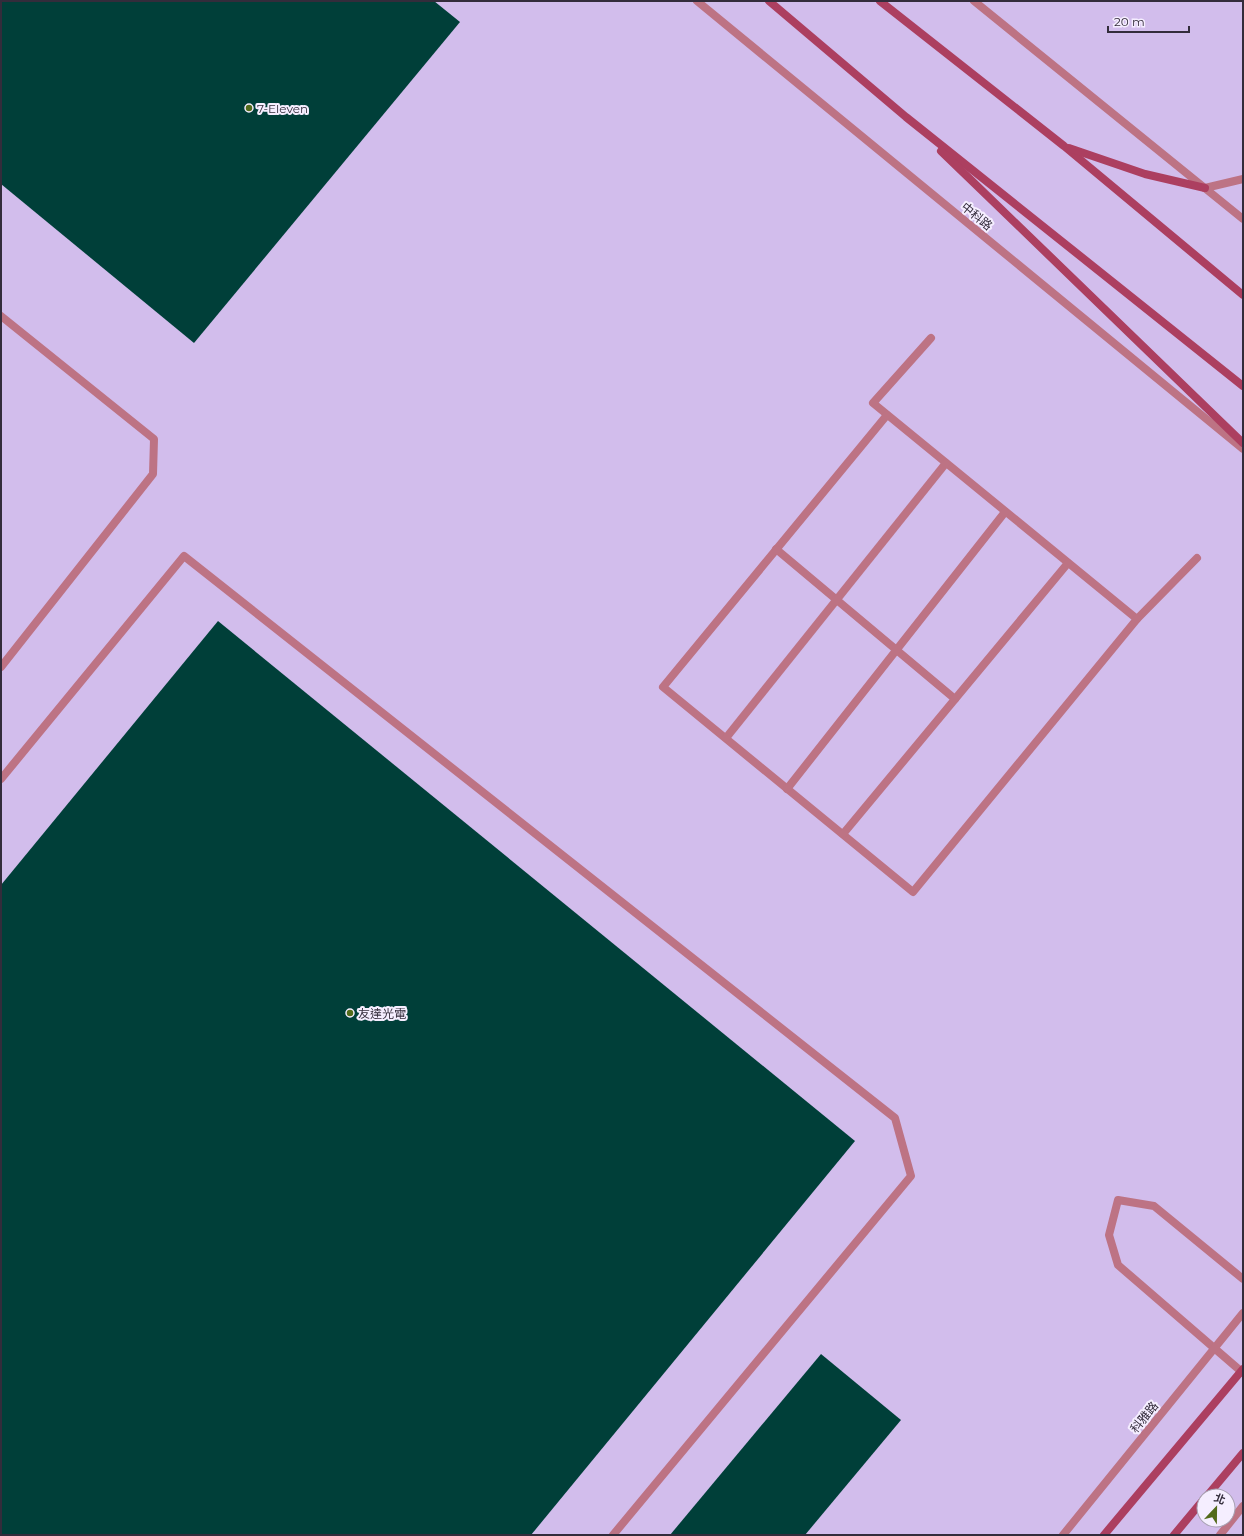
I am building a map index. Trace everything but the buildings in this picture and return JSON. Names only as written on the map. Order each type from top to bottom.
[{"type":"street","name":"中科路","points":[[697,1],[1243,449]]},
{"type":"street","points":[[769,1],[906,117],[1243,386]]},
{"type":"street","points":[[880,1],[1064,146],[1243,295]]},
{"type":"street","points":[[974,1],[1243,219]]},
{"type":"street","points":[[906,117],[1243,444]]},
{"type":"street","points":[[1064,146],[1145,174],[1205,188],[1243,179]]},
{"type":"street","points":[[1,316],[154,439],[153,474],[1,667]]},
{"type":"street","points":[[931,338],[872,403],[1137,619]]},
{"type":"street","points":[[887,414],[663,687],[913,892],[1137,619],[1197,558]]},
{"type":"street","points":[[726,738],[946,463]]},
{"type":"street","points":[[787,789],[1005,512]]},
{"type":"street","points":[[776,549],[955,699]]},
{"type":"street","points":[[1,779],[184,556],[895,1118],[911,1176],[613,1535]]},
{"type":"street","points":[[843,834],[1068,563]]},
{"type":"street","points":[[1104,1535],[1242,1371],[1118,1265],[1109,1235],[1118,1200],[1154,1206],[1243,1280]]},
{"type":"street","name":"科雅路","points":[[1063,1535],[1243,1313]]},
{"type":"street","points":[[1214,1488],[1243,1453]]},
{"type":"street","points":[[1220,1535],[1243,1506]]},
{"type":"street","points":[[1174,1535],[1196,1509]]},
{"type":"shaded area","name":"友達光電","points":[[1,1],[1243,1],[1243,1535],[1,1535]]},
{"type":"place","name":"7-Eleven","points":[[249,108]]},
{"type":"place","name":"友達光電","points":[[350,1013]]}]
